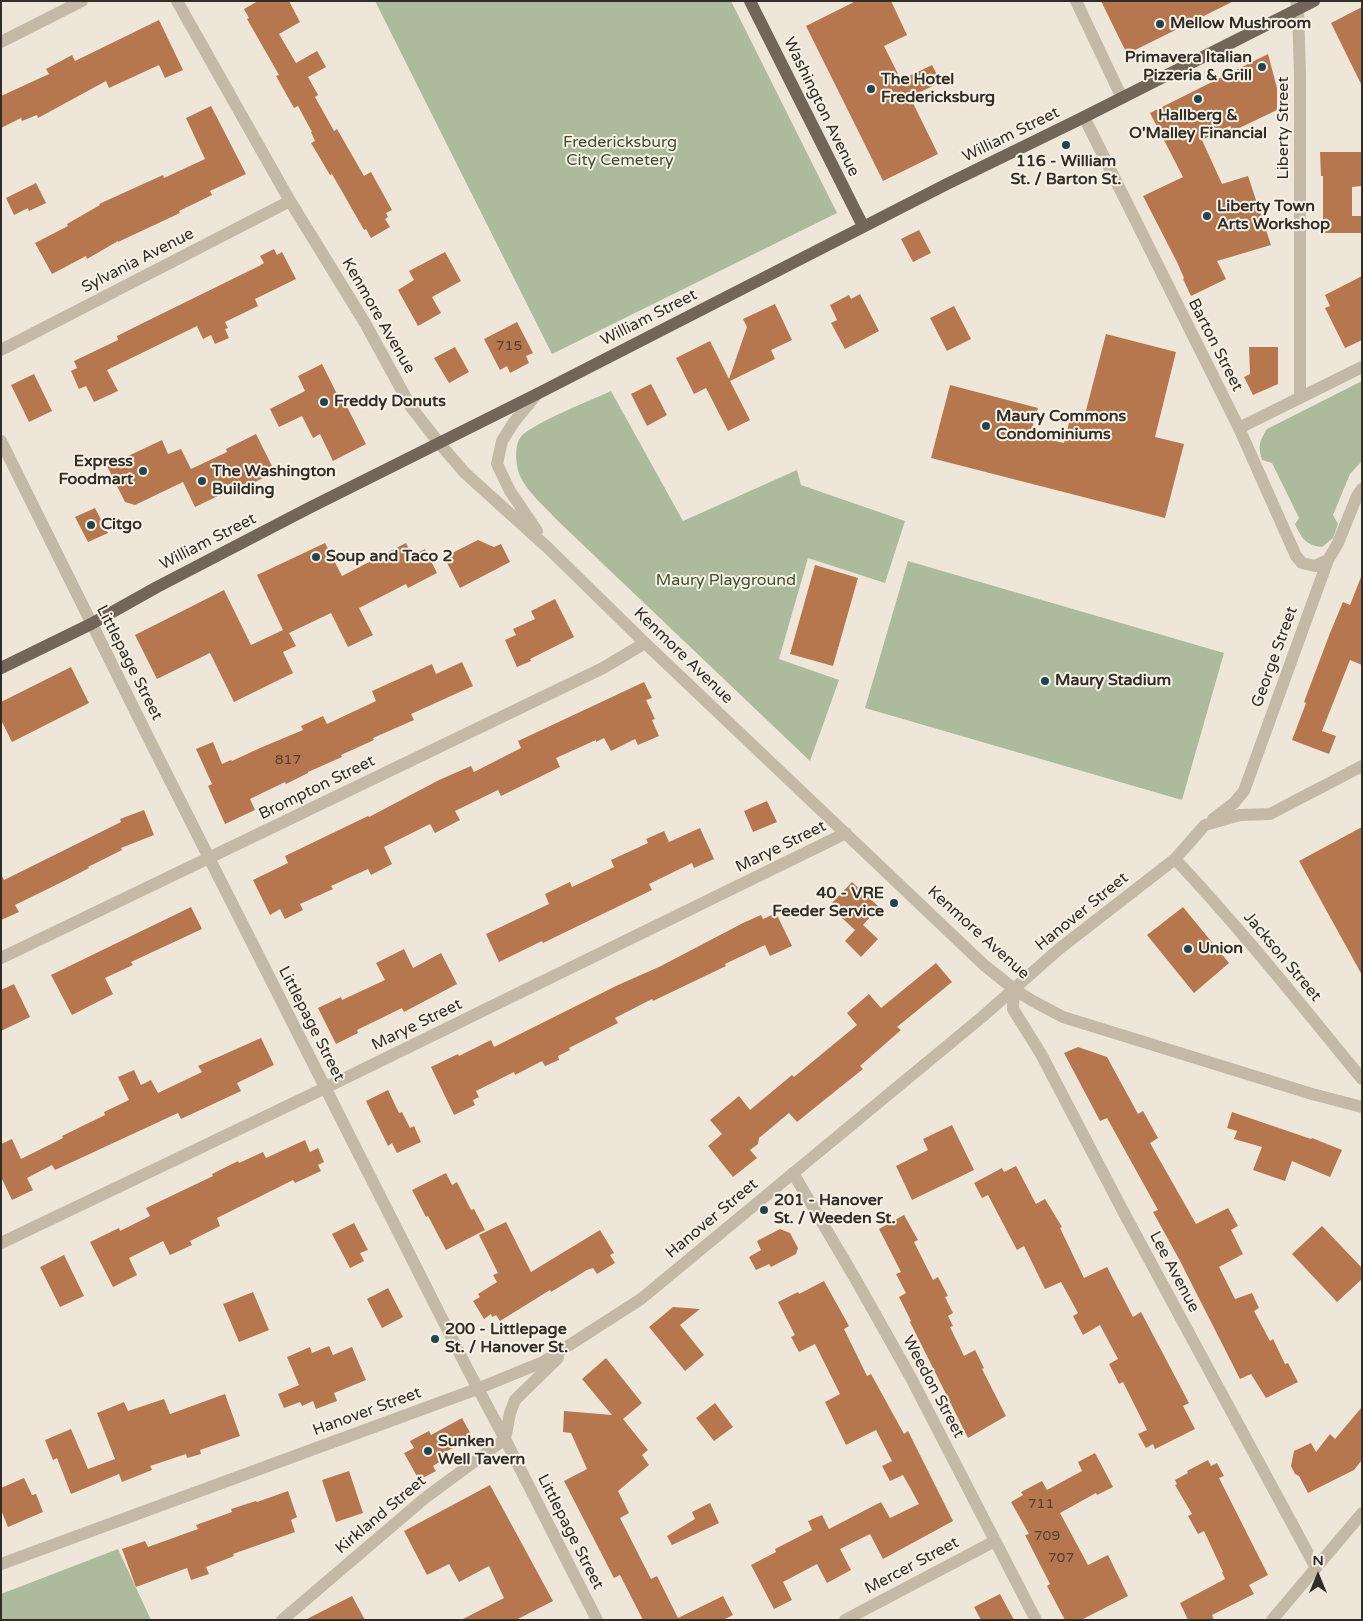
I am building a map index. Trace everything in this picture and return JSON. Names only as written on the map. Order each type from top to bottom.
[{"type":"main road","name":"Washington Avenue","points":[[750,1],[863,226]]},
{"type":"main road","name":"William Street","points":[[1,668],[91,624],[184,572],[537,394],[863,226],[1122,98],[1297,5],[1314,1]]},
{"type":"street","points":[[1,42],[82,1]]},
{"type":"street","name":"Kenmore Avenue","points":[[177,1],[290,201],[366,323],[411,407],[439,443],[465,473],[548,548],[645,644],[984,965],[1014,989],[1063,1017],[1312,1094],[1362,1107]]},
{"type":"street","points":[[1076,1],[1122,98]]},
{"type":"street","name":"Liberty Street","points":[[1297,5],[1300,76],[1300,396]]},
{"type":"street","name":"Barton Street","points":[[1084,117],[1239,428],[1296,556],[1302,563],[1315,566],[1328,560]]},
{"type":"street","name":"Sylvania Avenue","points":[[1,350],[290,201]]},
{"type":"street","points":[[1239,428],[1300,396],[1362,367]]},
{"type":"street","points":[[537,394],[514,422],[502,441],[497,464],[510,491],[548,548]]},
{"type":"street","name":"Littlepage Street","points":[[1,441],[91,624],[477,1389],[505,1439],[597,1620]]},
{"type":"street","name":"George Street","points":[[1205,825],[1234,804],[1244,791],[1328,560],[1338,543],[1357,496],[1362,489]]},
{"type":"street","name":"Brompton Street","points":[[1,958],[603,668],[645,644]]},
{"type":"street","points":[[1205,825],[1240,815],[1270,814],[1362,766]]},
{"type":"street","name":"Hanover Street","points":[[1,1564],[477,1389],[543,1362],[641,1300],[1059,950],[1175,859],[1205,825]]},
{"type":"street","name":"Marye Street","points":[[1,1243],[325,1088],[846,833]]},
{"type":"street","name":"Jackson Street","points":[[1175,859],[1210,896],[1362,1079]]},
{"type":"street","name":"Lee Avenue","points":[[1014,989],[1013,1009],[1041,1054],[1133,1230],[1316,1568]]},
{"type":"street","name":"Weedon Street","points":[[792,1173],[856,1280],[910,1376],[1036,1620]]},
{"type":"street","points":[[505,1439],[510,1413],[515,1400],[575,1342]]},
{"type":"street","name":"Kirkland Street","points":[[282,1620],[425,1498],[505,1439]]},
{"type":"street","points":[[1272,1620],[1362,1513]]},
{"type":"street","name":"Mercer Street","points":[[845,1620],[995,1541]]},
{"type":"green space","name":"Fredericksburg City Cemetery","points":[[375,1],[731,1],[837,213],[552,354]]},
{"type":"green space","points":[[1362,381],[1362,461],[1350,474],[1333,515],[1338,524],[1333,538],[1322,547],[1312,545],[1302,537],[1297,529],[1295,524],[1299,518],[1272,463],[1262,460],[1260,451],[1261,441],[1267,429]]},
{"type":"green space","name":"Maury Playground","points":[[611,391],[683,521],[797,470],[801,485],[905,521],[885,583],[808,558],[779,659],[839,680],[810,761],[559,522],[523,482],[517,468],[516,452],[520,438],[535,426]]},
{"type":"green space","name":"Maury Stadium","points":[[908,561],[1224,653],[1182,800],[865,708]]},
{"type":"green space","points":[[118,1549],[151,1620],[1,1620],[1,1594]]},
{"type":"building","points":[[258,1],[289,1],[300,22],[279,34],[296,63],[317,51],[326,67],[308,77],[318,95],[315,97],[334,131],[337,129],[364,176],[371,172],[392,210],[386,213],[388,217],[385,219],[390,227],[371,238],[366,229],[364,230],[332,174],[330,175],[311,143],[315,141],[312,132],[298,106],[294,108],[276,76],[279,75],[247,19],[249,18],[244,9]]},
{"type":"building","name":"The Hotel Fredericksburg","points":[[856,1],[891,1],[907,35],[884,46],[901,80],[932,65],[941,82],[910,97],[938,154],[883,181],[806,26]]},
{"type":"building","points":[[1101,1],[1234,1],[1127,54]]},
{"type":"building","points":[[1362,7],[1362,86],[1331,23]]},
{"type":"building","points":[[159,20],[183,70],[165,78],[159,65],[109,88],[106,81],[38,118],[37,115],[22,121],[21,118],[1,128],[1,96],[49,74],[46,69],[72,55],[75,61]]},
{"type":"building","points":[[1268,54],[1277,88],[1277,110],[1233,131],[1230,126],[1202,140],[1222,184],[1248,176],[1271,245],[1217,261],[1226,279],[1191,296],[1177,262],[1143,196],[1183,177],[1150,113]]},
{"type":"building","points":[[211,106],[246,174],[210,191],[212,195],[179,211],[180,213],[118,241],[87,259],[86,256],[52,274],[35,243],[68,226],[67,224],[99,204],[163,175],[164,178],[205,159],[186,118]]},
{"type":"building","points":[[1320,152],[1362,152],[1362,186],[1352,187],[1352,216],[1362,216],[1362,233],[1323,233],[1323,176],[1321,176]]},
{"type":"building","points":[[36,183],[46,203],[29,211],[28,208],[14,215],[6,198]]},
{"type":"building","points":[[919,230],[931,253],[913,262],[901,239]]},
{"type":"building","points":[[274,249],[277,255],[282,252],[296,279],[255,299],[258,306],[225,322],[228,328],[225,329],[229,338],[215,344],[211,335],[203,339],[197,326],[107,370],[118,391],[94,402],[86,386],[79,389],[71,371],[77,368],[74,361],[118,340],[117,336],[259,266],[264,263],[260,256]]},
{"type":"building","points":[[445,252],[461,281],[432,297],[441,313],[418,326],[398,290],[414,280],[409,271]]},
{"type":"building","points":[[1362,276],[1362,340],[1345,348],[1325,308],[1330,306],[1325,295]]},
{"type":"building","points":[[860,294],[879,331],[845,349],[831,323],[837,320],[830,305],[849,295],[851,299]]},
{"type":"building","points":[[775,304],[792,340],[771,350],[775,359],[730,381],[750,420],[728,431],[706,388],[694,394],[676,358],[710,341],[729,379],[747,327],[743,319]]},
{"type":"building","points":[[954,306],[971,339],[947,351],[930,318]]},
{"type":"building","points":[[517,322],[533,353],[526,356],[529,363],[510,373],[507,366],[500,370],[484,339]]},
{"type":"building","name":"Maury Commons Condominiums","points":[[1106,334],[1176,352],[1155,437],[1184,444],[1165,518],[931,458],[950,385],[1038,408],[1030,435],[1064,443],[1071,415],[1084,418]]},
{"type":"building","points":[[455,347],[469,372],[449,383],[434,358]]},
{"type":"building","points":[[1249,347],[1278,347],[1278,384],[1253,395],[1244,377],[1250,374]]},
{"type":"building","name":"Freddy Donuts","points":[[322,364],[341,402],[344,401],[366,444],[333,461],[320,434],[313,438],[302,416],[279,427],[270,409],[305,391],[298,376]]},
{"type":"building","points":[[34,374],[52,411],[29,422],[11,385]]},
{"type":"building","points":[[651,384],[667,415],[647,426],[631,394]]},
{"type":"building","points":[[256,434],[275,472],[245,487],[243,484],[195,507],[183,482],[135,505],[125,502],[107,466],[162,440],[168,454],[181,449],[191,469],[227,452],[226,449]]},
{"type":"building","name":"Citgo","points":[[95,508],[108,533],[88,542],[75,517]]},
{"type":"building","points":[[478,540],[494,547],[501,544],[510,562],[460,588],[444,557]]},
{"type":"building","points":[[325,543],[342,576],[406,543],[412,556],[425,549],[437,573],[408,588],[406,584],[359,608],[373,635],[348,647],[331,613],[289,633],[296,646],[283,652],[293,673],[234,702],[210,653],[157,679],[135,635],[224,590],[251,645],[283,630],[257,575]]},
{"type":"building","points":[[815,565],[858,578],[833,666],[790,654]]},
{"type":"building","points":[[1361,577],[1362,665],[1350,660],[1322,731],[1336,736],[1329,754],[1292,740],[1306,703],[1304,702],[1343,602],[1350,605]]},
{"type":"building","points":[[555,599],[574,637],[517,667],[505,640],[516,635],[513,629],[535,619],[531,611]]},
{"type":"building","points":[[462,662],[473,686],[411,714],[414,720],[373,738],[374,740],[341,755],[342,757],[250,799],[255,810],[225,824],[208,786],[212,784],[196,749],[213,742],[222,764],[232,761],[303,730],[301,726],[323,716],[327,724],[376,701],[372,691],[432,664],[436,674]]},
{"type":"building","points":[[71,667],[89,703],[12,742],[1,720],[1,702]]},
{"type":"building","points":[[644,682],[652,698],[646,700],[655,719],[652,720],[659,736],[638,745],[635,739],[611,751],[604,738],[556,758],[560,767],[501,796],[498,790],[455,811],[460,820],[435,833],[430,824],[384,847],[392,864],[371,875],[368,869],[331,886],[333,889],[300,904],[303,910],[285,919],[280,909],[270,915],[253,880],[288,863],[285,856],[369,817],[439,780],[471,766],[474,772],[521,748],[518,741]]},
{"type":"building","points":[[767,801],[777,822],[753,832],[744,811]]},
{"type":"building","points":[[144,810],[154,835],[121,848],[122,850],[89,868],[15,905],[19,912],[1,920],[1,874],[4,880],[121,822],[120,819]]},
{"type":"building","points":[[1362,827],[1362,975],[1299,861]]},
{"type":"building","points":[[700,828],[714,859],[694,868],[692,863],[649,884],[652,890],[543,943],[542,941],[499,962],[486,934],[549,904],[545,894],[570,882],[572,887],[614,867],[611,860],[648,843],[646,839],[664,831],[669,842]]},
{"type":"building","points":[[852,882],[879,907],[863,925],[878,939],[861,957],[845,941],[855,930],[829,906]]},
{"type":"building","points":[[191,907],[202,929],[131,962],[133,965],[105,978],[113,994],[72,1015],[51,975]]},
{"type":"building","name":"Union","points":[[1183,907],[1229,963],[1194,993],[1147,935]]},
{"type":"building","points":[[776,913],[792,946],[770,956],[765,945],[653,1001],[652,999],[615,1018],[618,1023],[569,1048],[570,1050],[558,1056],[559,1060],[545,1066],[542,1061],[515,1075],[514,1072],[476,1091],[479,1097],[473,1100],[475,1105],[454,1115],[431,1067],[491,1040],[494,1047],[618,985],[659,967],[743,923],[761,915],[763,919]]},
{"type":"building","points":[[404,949],[413,968],[441,953],[457,984],[404,1012],[402,1008],[357,1030],[358,1033],[336,1044],[318,1008],[341,997],[342,1000],[385,980],[376,963]]},
{"type":"building","points":[[936,963],[952,982],[897,1027],[901,1030],[860,1066],[863,1069],[797,1122],[789,1113],[759,1138],[758,1144],[750,1150],[757,1158],[733,1177],[708,1146],[722,1134],[710,1120],[739,1096],[750,1110],[792,1075],[794,1077],[857,1025],[847,1013],[869,994],[881,1008]]},
{"type":"building","points":[[14,984],[30,1017],[1,1031],[1,990]]},
{"type":"building","points":[[261,1038],[274,1065],[237,1083],[241,1091],[181,1119],[178,1113],[55,1170],[52,1165],[27,1178],[33,1190],[12,1200],[1,1177],[1,1144],[12,1139],[21,1159],[63,1138],[62,1136],[105,1115],[104,1112],[129,1100],[118,1077],[134,1070],[141,1085],[151,1080],[158,1093],[202,1072],[198,1066]]},
{"type":"building","points":[[1078,1047],[1107,1057],[1138,1114],[1143,1111],[1158,1138],[1150,1143],[1196,1224],[1228,1208],[1238,1226],[1231,1230],[1243,1254],[1219,1267],[1235,1299],[1252,1293],[1259,1308],[1254,1311],[1270,1341],[1273,1339],[1285,1364],[1288,1363],[1298,1382],[1266,1398],[1251,1374],[1240,1379],[1153,1212],[1158,1210],[1107,1118],[1100,1121],[1064,1053]]},
{"type":"building","points":[[388,1090],[399,1113],[402,1112],[410,1128],[414,1126],[421,1142],[397,1153],[392,1143],[388,1146],[366,1101]]},
{"type":"building","points":[[1232,1112],[1312,1138],[1342,1150],[1330,1177],[1292,1161],[1285,1181],[1253,1170],[1262,1147],[1234,1139],[1237,1131],[1227,1128]]},
{"type":"building","points":[[952,1125],[974,1170],[912,1200],[896,1166],[928,1150],[923,1139]]},
{"type":"building","points":[[305,1140],[310,1152],[318,1148],[324,1162],[318,1165],[321,1171],[295,1183],[293,1180],[217,1218],[220,1226],[190,1241],[192,1245],[170,1255],[163,1241],[129,1258],[137,1275],[113,1287],[90,1242],[119,1228],[120,1231],[150,1216],[146,1208],[213,1176],[212,1174],[238,1161],[239,1163],[263,1152],[266,1158]]},
{"type":"building","points":[[1016,1166],[1036,1204],[1045,1199],[1062,1227],[1060,1228],[1084,1278],[1107,1267],[1133,1317],[1141,1312],[1189,1403],[1183,1406],[1195,1429],[1155,1449],[1153,1444],[1146,1448],[1138,1434],[1147,1430],[1123,1382],[1119,1384],[1109,1364],[1118,1359],[1100,1325],[1083,1335],[1073,1316],[1078,1313],[1061,1282],[1045,1289],[1024,1246],[1017,1250],[988,1195],[982,1198],[974,1183],[1002,1168],[1004,1172]]},
{"type":"building","points":[[446,1173],[452,1185],[457,1182],[471,1210],[474,1209],[485,1230],[446,1250],[412,1190]]},
{"type":"building","points":[[904,1215],[918,1240],[914,1242],[933,1280],[938,1277],[948,1296],[945,1297],[953,1313],[948,1316],[953,1326],[950,1327],[964,1356],[975,1350],[984,1368],[982,1369],[1006,1416],[968,1438],[899,1297],[906,1293],[896,1274],[901,1272],[879,1229]]},
{"type":"building","points":[[506,1222],[531,1272],[600,1230],[614,1253],[610,1255],[615,1263],[597,1274],[593,1268],[587,1270],[500,1321],[496,1315],[492,1317],[491,1314],[484,1319],[473,1301],[480,1297],[478,1294],[497,1282],[493,1275],[498,1273],[479,1235]]},
{"type":"building","points":[[354,1223],[368,1250],[360,1253],[364,1261],[350,1268],[332,1234]]},
{"type":"building","points":[[1322,1226],[1362,1268],[1362,1279],[1337,1302],[1292,1254]]},
{"type":"building","points":[[780,1229],[790,1233],[798,1248],[796,1254],[771,1267],[769,1264],[756,1270],[749,1257],[761,1250],[757,1241]]},
{"type":"building","points":[[64,1255],[84,1296],[60,1307],[40,1267]]},
{"type":"building","points":[[824,1281],[849,1326],[844,1329],[867,1376],[871,1374],[904,1434],[908,1431],[953,1521],[883,1559],[870,1534],[840,1549],[851,1570],[827,1583],[817,1564],[783,1582],[792,1600],[774,1609],[751,1565],[776,1552],[775,1549],[812,1530],[808,1521],[822,1515],[829,1529],[881,1502],[890,1518],[919,1504],[903,1475],[890,1481],[882,1466],[892,1461],[876,1430],[846,1445],[825,1402],[840,1394],[815,1344],[799,1352],[791,1337],[795,1335],[778,1302]]},
{"type":"building","points":[[388,1288],[403,1317],[382,1328],[367,1299]]},
{"type":"building","points":[[253,1292],[269,1330],[239,1342],[223,1304]]},
{"type":"building","points":[[673,1307],[700,1309],[680,1325],[704,1355],[685,1371],[649,1327]]},
{"type":"building","points":[[329,1346],[333,1355],[352,1347],[366,1380],[334,1393],[337,1401],[316,1409],[313,1401],[302,1406],[300,1402],[284,1408],[278,1394],[299,1385],[287,1357],[310,1347],[312,1353]]},
{"type":"building","points":[[606,1358],[642,1403],[623,1419],[648,1450],[642,1455],[649,1465],[618,1491],[629,1513],[620,1518],[651,1579],[657,1576],[678,1618],[723,1596],[733,1615],[723,1620],[643,1620],[620,1575],[614,1578],[564,1481],[587,1469],[571,1433],[563,1432],[564,1411],[612,1415],[582,1379]]},
{"type":"building","points":[[225,1394],[240,1436],[200,1450],[201,1454],[187,1458],[186,1454],[150,1466],[152,1470],[122,1482],[119,1474],[71,1494],[57,1458],[53,1460],[45,1440],[71,1429],[88,1469],[115,1459],[97,1413],[124,1402],[128,1411],[164,1399],[170,1414]]},
{"type":"building","points":[[715,1403],[733,1427],[714,1441],[696,1418]]},
{"type":"building","points":[[1362,1407],[1362,1460],[1354,1470],[1308,1493],[1291,1466],[1294,1451],[1311,1443],[1316,1452],[1330,1434],[1335,1439]]},
{"type":"building","name":"Sunken Well Tavern","points":[[462,1418],[473,1438],[441,1454],[444,1459],[433,1466],[436,1471],[419,1480],[404,1453],[414,1448],[410,1441],[429,1431],[431,1435]]},
{"type":"building","points":[[1095,1453],[1113,1487],[1097,1495],[1096,1493],[1060,1513],[1088,1565],[1108,1555],[1128,1596],[1081,1620],[1065,1620],[1047,1586],[1050,1584],[1025,1535],[1029,1534],[1011,1502],[1023,1495],[1021,1492],[1042,1481],[1047,1490],[1082,1471],[1078,1462]]},
{"type":"building","points":[[1208,1460],[1211,1466],[1217,1463],[1224,1476],[1219,1478],[1268,1575],[1249,1585],[1254,1594],[1212,1615],[1214,1620],[1188,1620],[1180,1603],[1225,1579],[1204,1531],[1198,1534],[1188,1516],[1192,1514],[1175,1485],[1177,1484],[1175,1480]]},
{"type":"building","points":[[349,1471],[363,1513],[336,1522],[322,1480]]},
{"type":"building","points":[[24,1478],[32,1495],[36,1494],[43,1512],[8,1527],[1,1510],[1,1488]]},
{"type":"building","points":[[490,1485],[553,1601],[516,1620],[461,1620],[504,1598],[489,1566],[459,1582],[449,1564],[427,1575],[404,1531]]},
{"type":"building","points":[[288,1491],[297,1517],[291,1520],[295,1532],[233,1554],[234,1556],[206,1567],[209,1574],[191,1580],[187,1568],[136,1587],[122,1549],[145,1541],[148,1547],[198,1529],[196,1525],[232,1512],[231,1509]]},
{"type":"building","points":[[710,1503],[719,1523],[672,1545],[667,1536],[695,1519],[692,1512]]},
{"type":"building","points":[[1000,1594],[1014,1620],[981,1620],[974,1607]]},
{"type":"building","points":[[352,1596],[365,1620],[305,1620]]},
{"type":"place","name":"Mellow Mushroom","points":[[1160,24]]},
{"type":"place","name":"Primavera Italian Pizzeria & Grill","points":[[1262,67]]},
{"type":"place","name":"The Hotel Fredericksburg","points":[[871,89]]},
{"type":"place","name":"Hallberg & O'Malley Financial","points":[[1198,99]]},
{"type":"place","name":"116 - William St. / Barton St.","points":[[1066,145]]},
{"type":"place","name":"Liberty Town Arts Workshop","points":[[1207,216]]},
{"type":"place","name":"Freddy Donuts","points":[[324,402]]},
{"type":"place","name":"Maury Commons Condominiums","points":[[986,426]]},
{"type":"place","name":"Express Foodmart","points":[[143,471]]},
{"type":"place","name":"The Washington Building","points":[[202,481]]},
{"type":"place","name":"Citgo","points":[[91,525]]},
{"type":"place","name":"Soup and Taco 2","points":[[316,557]]},
{"type":"place","name":"Maury Stadium","points":[[1045,681]]},
{"type":"place","name":"40 - VRE Feeder Service","points":[[894,903]]},
{"type":"place","name":"Union","points":[[1188,949]]},
{"type":"place","name":"201 - Hanover St. / Weeden St.","points":[[764,1210]]},
{"type":"place","name":"200 - Littlepage St. / Hanover St.","points":[[435,1339]]},
{"type":"place","name":"Sunken Well Tavern","points":[[428,1451]]}]
